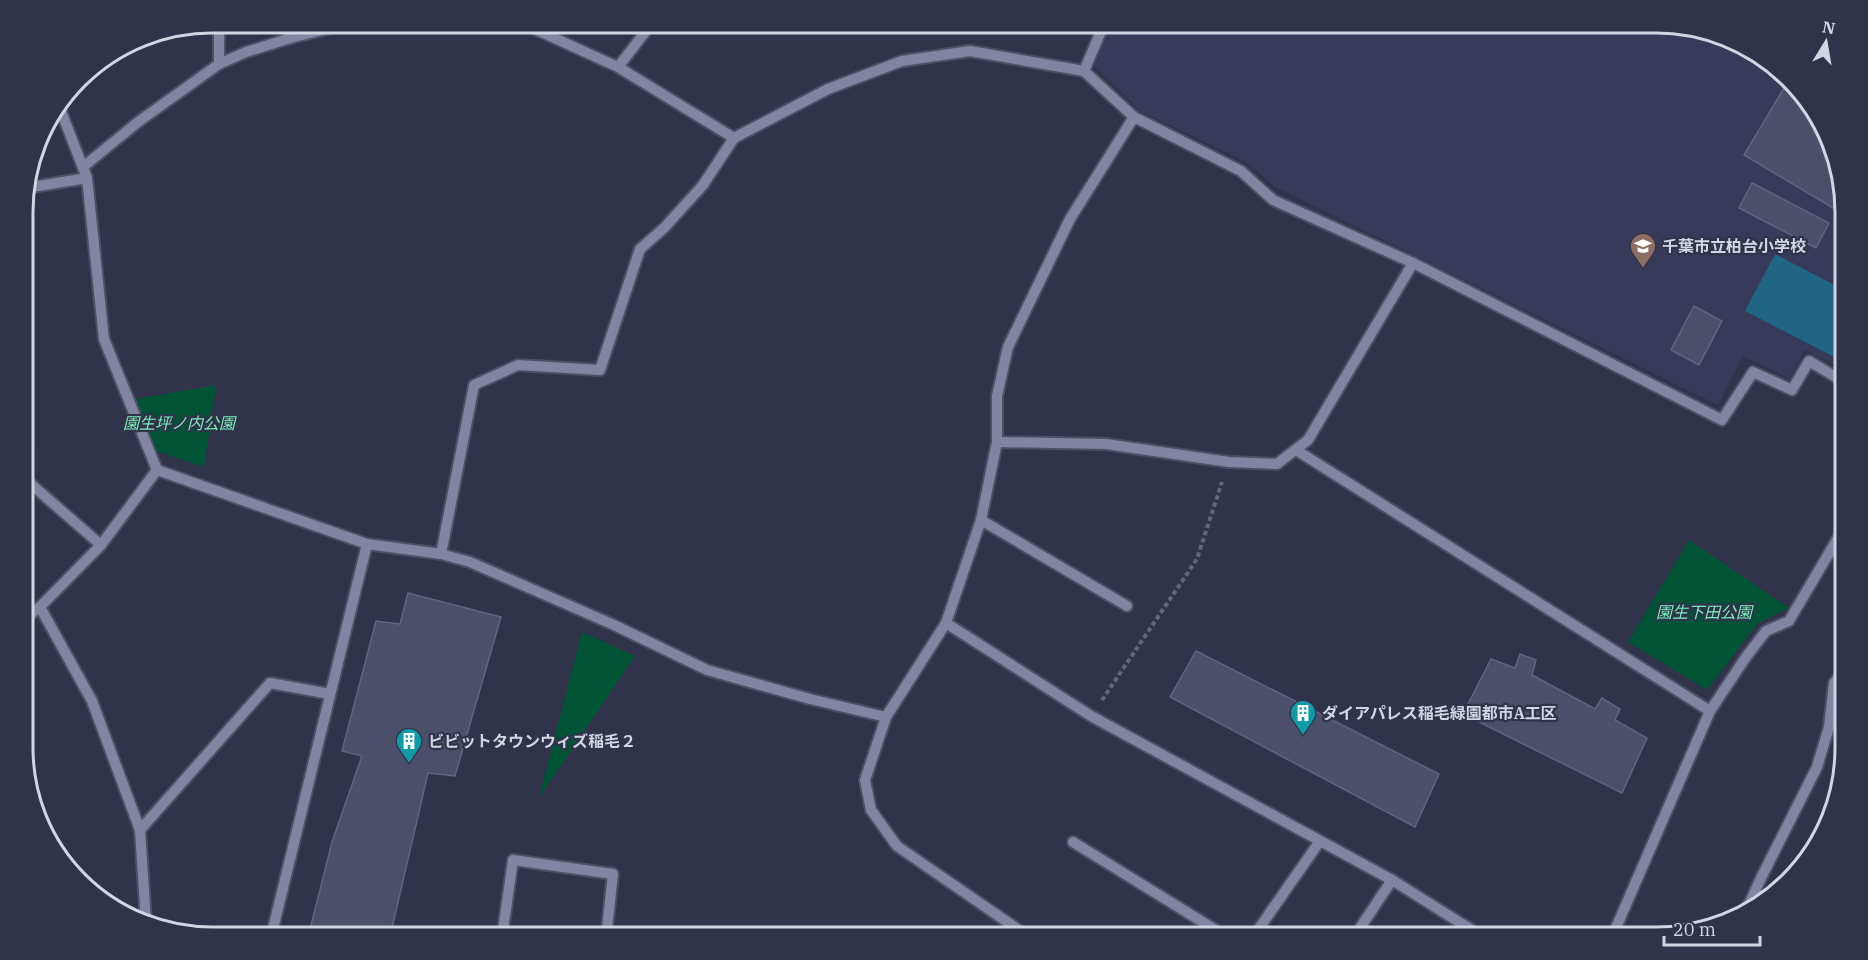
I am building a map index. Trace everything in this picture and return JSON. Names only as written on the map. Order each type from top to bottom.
[{"type":"street","points":[[219,33],[219,64]]},
{"type":"street","points":[[35,186],[85,173],[138,122],[219,64],[246,52],[314,33]]},
{"type":"street","points":[[543,33],[618,67],[734,138]]},
{"type":"street","points":[[618,67],[644,33]]},
{"type":"street","points":[[1084,71],[1100,33]]},
{"type":"street","points":[[441,554],[474,385],[518,365],[600,370],[640,249],[664,228],[703,185],[734,138],[828,90],[902,61],[970,51],[1084,71],[1134,117],[1241,171],[1273,200],[1413,264],[1722,420],[1753,372],[1792,390],[1809,361],[1835,377]]},
{"type":"street","points":[[62,114],[85,173],[104,339],[157,470],[367,544],[441,554],[470,562],[614,625],[706,670],[886,717]]},
{"type":"street","points":[[1014,927],[897,846],[871,810],[865,780],[886,717],[946,623],[981,520],[997,442],[997,396],[1008,346],[1070,219],[1134,117]]},
{"type":"street","points":[[997,442],[1106,444],[1229,462],[1277,464],[1308,440],[1413,264]]},
{"type":"street","points":[[1296,450],[1710,711]]},
{"type":"street","points":[[33,613],[101,545],[157,470]]},
{"type":"street","points":[[33,486],[101,545]]},
{"type":"street","points":[[981,520],[1126,606]]},
{"type":"street","points":[[1616,927],[1710,711],[1766,631],[1789,621],[1835,543]]},
{"type":"street","points":[[274,927],[367,544]]},
{"type":"street","points":[[40,608],[92,701],[140,830],[145,914]]},
{"type":"street","points":[[946,623],[1091,716],[1392,880],[1467,927]]},
{"type":"street","points":[[1751,900],[1817,767],[1829,727],[1835,682]]},
{"type":"street","points":[[140,830],[270,683],[330,694]]},
{"type":"street","points":[[1259,927],[1320,841]]},
{"type":"street","points":[[1073,842],[1211,927]]},
{"type":"street","points":[[503,927],[513,860],[613,874],[607,927]]},
{"type":"street","points":[[1361,927],[1392,880]]},
{"type":"path","points":[[1091,716],[1197,559],[1229,462]]},
{"type":"shaded area","name":"千葉市立柏台小学校","points":[[1108,33],[1656,33],[1702,39],[1735,51],[1756,63],[1791,94],[1805,112],[1826,154],[1832,177],[1835,212],[1835,365],[1805,350],[1789,378],[1743,356],[1718,405],[1274,186],[1248,163],[1140,111],[1094,66]]},
{"type":"shaded area","points":[[1775,254],[1835,285],[1835,357],[1745,311]]},
{"type":"green space","name":"園生坪ノ内公園","points":[[216,385],[204,467],[153,450],[136,399]]},
{"type":"green space","name":"園生下田公園","points":[[1689,540],[1789,608],[1758,623],[1707,690],[1628,642]]},
{"type":"green space","points":[[582,632],[635,656],[539,798]]},
{"type":"building","points":[[1784,87],[1805,112],[1826,154],[1832,177],[1833,208],[1744,155]]},
{"type":"building","points":[[1752,183],[1829,223],[1816,248],[1739,208]]},
{"type":"building","points":[[1694,306],[1722,321],[1699,365],[1671,350]]},
{"type":"building","name":"ビビットタウンウィズ稲毛２","points":[[408,593],[501,617],[455,776],[428,773],[392,927],[311,927],[332,842],[362,756],[342,751],[376,621],[400,624]]},
{"type":"building","name":"ダイアパレス稲毛緑園都市A工区","points":[[1196,651],[1439,774],[1415,827],[1170,697]]},
{"type":"building","points":[[1520,654],[1536,660],[1532,675],[1595,709],[1602,698],[1620,709],[1615,720],[1647,738],[1622,793],[1463,714],[1491,659],[1515,668]]},
{"type":"place","name":"千葉市立柏台小学校","points":[[1643,269]]},
{"type":"place","name":"ダイアパレス稲毛緑園都市A工区","points":[[1303,736]]},
{"type":"place","name":"ビビットタウンウィズ稲毛２","points":[[409,764]]}]
